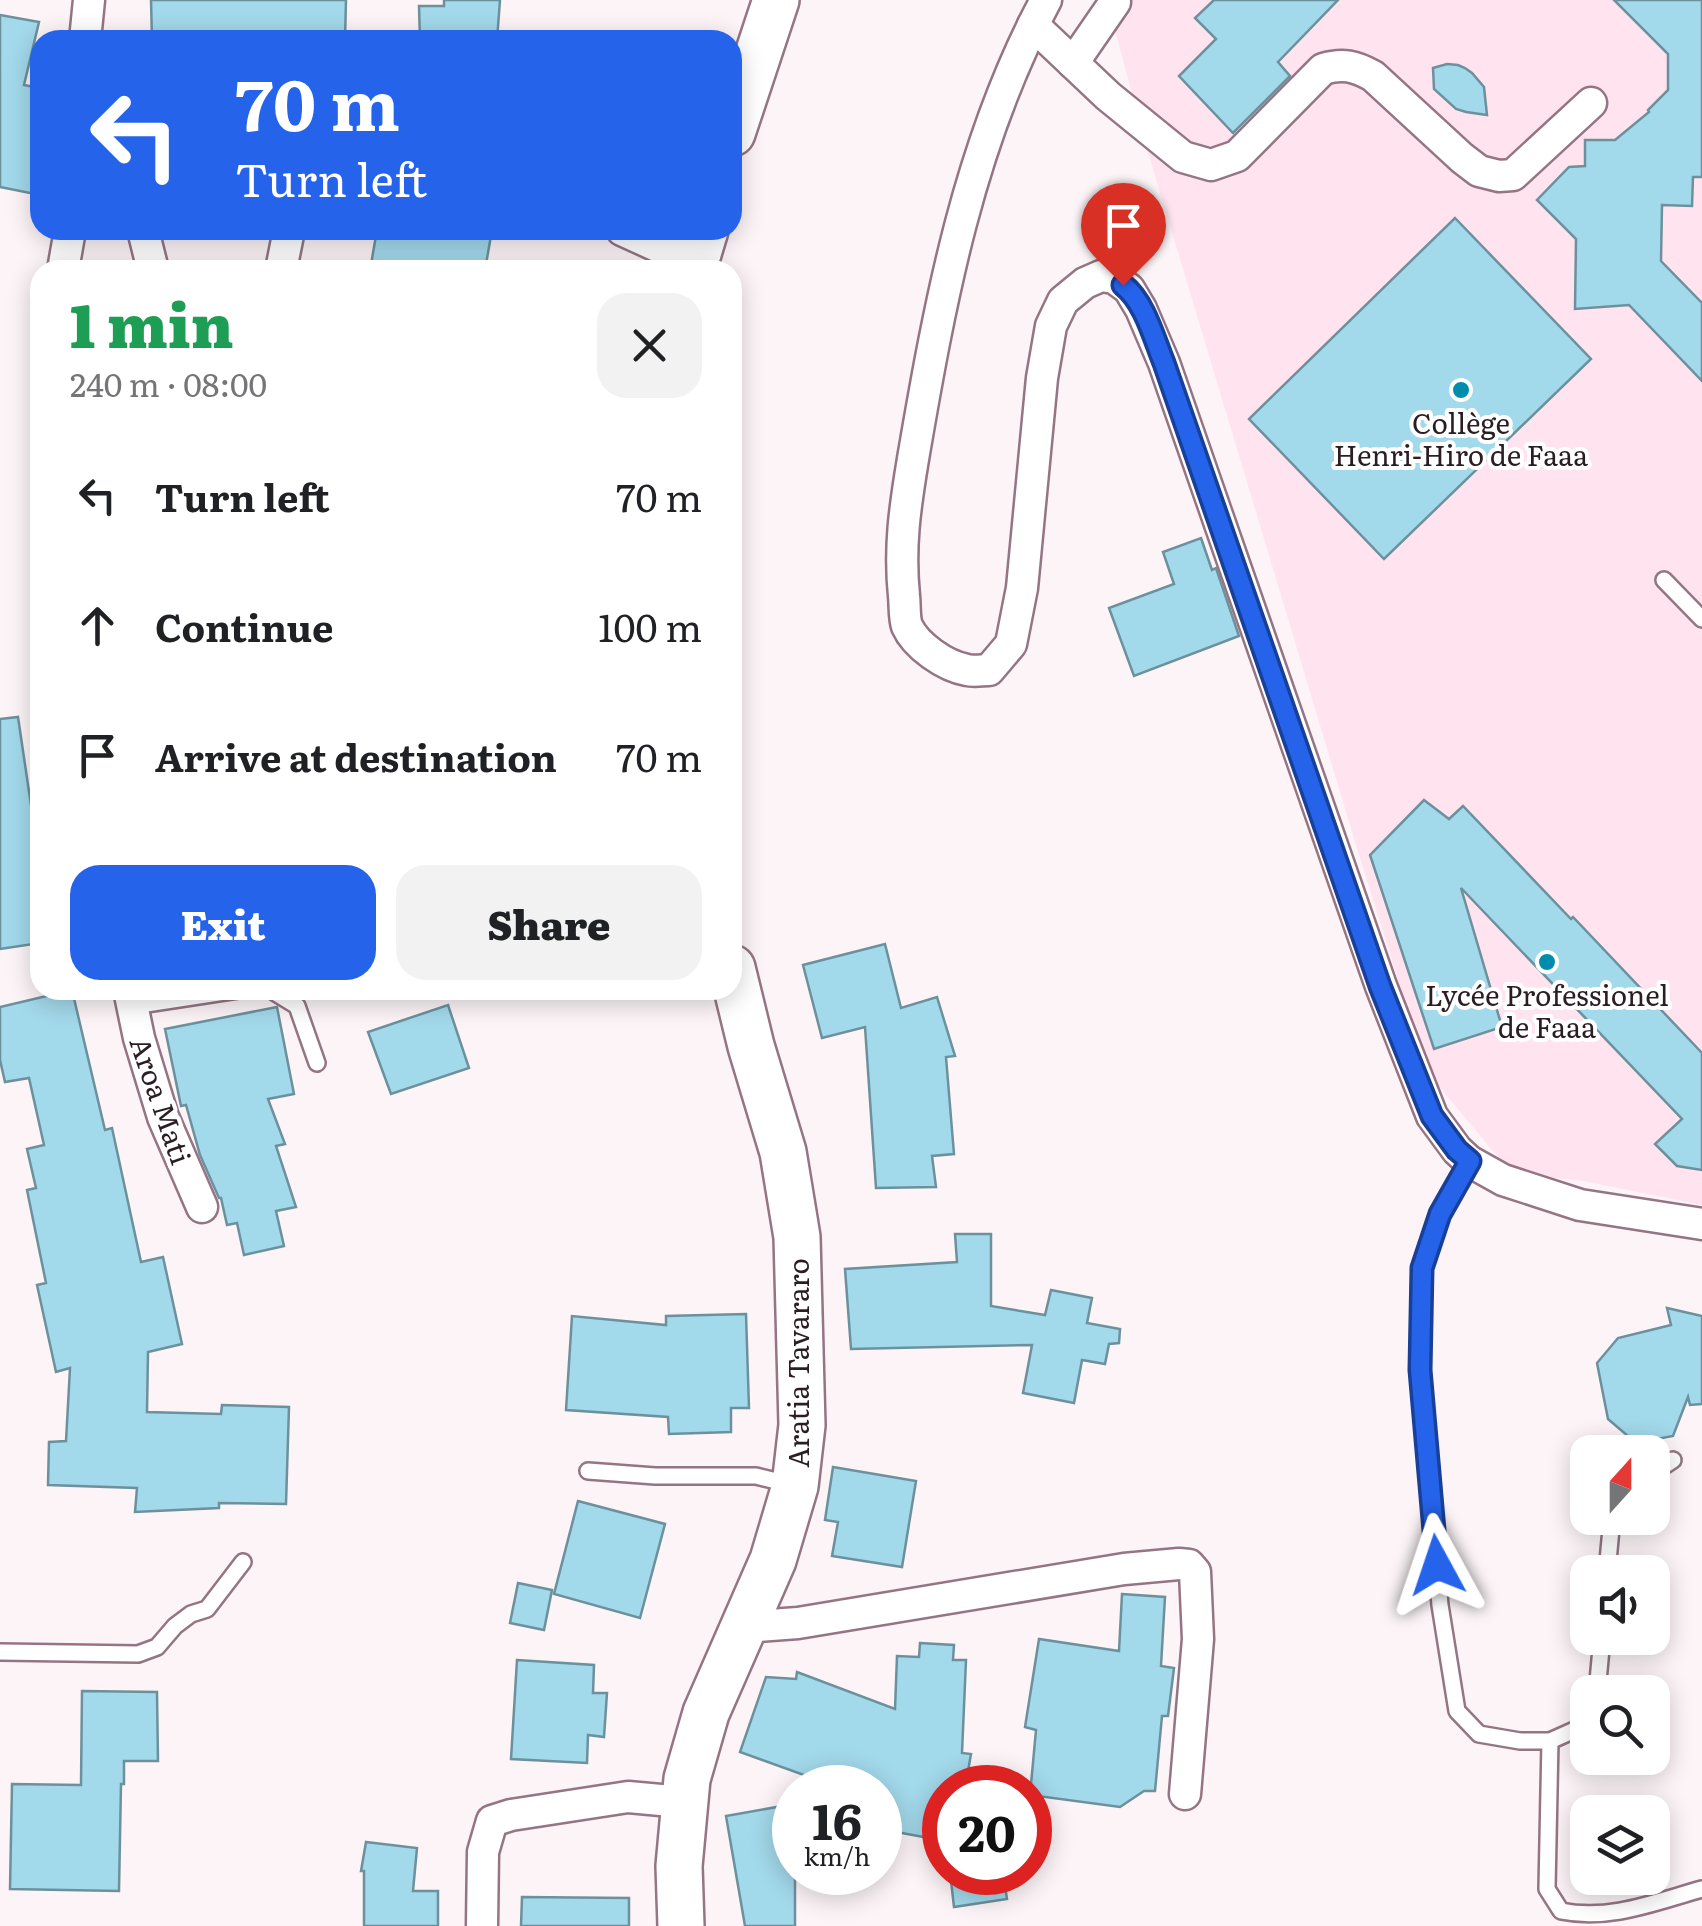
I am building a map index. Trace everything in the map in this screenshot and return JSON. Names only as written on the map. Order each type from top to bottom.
[{"type":"main road","points":[[742,103],[776,0]]},
{"type":"main road","name":"Aratia Tavararo","points":[[681,1926],[680,1866],[687,1779],[706,1712],[773,1560],[796,1486],[802,1425],[798,1237],[783,1152],[740,1000]]},
{"type":"street","points":[[86,30],[88,0]]},
{"type":"street","points":[[1073,63],[1115,2]]},
{"type":"street","points":[[1039,12],[1073,63],[1108,96],[1184,157],[1211,166],[1237,156],[1324,69],[1338,65],[1356,66],[1372,76],[1462,158],[1480,171],[1498,176],[1513,174],[1591,103]]},
{"type":"street","points":[[1039,12],[982,149],[954,244],[934,337],[900,548],[907,625],[931,653],[956,668],[972,672],[989,670],[1011,644],[1022,588],[1042,378],[1051,326],[1063,301],[1085,283],[1101,276],[1114,278],[1130,289],[1164,363],[1380,986],[1432,1116],[1457,1150],[1503,1180],[1580,1205],[1697,1229]]},
{"type":"street","points":[[653,240],[697,254]]},
{"type":"street","name":"Aroa Mati","points":[[131,1000],[162,1117],[202,1207]]},
{"type":"street","points":[[743,1627],[798,1623],[1124,1569],[1189,1565],[1196,1572],[1198,1639],[1185,1794]]},
{"type":"street","points":[[482,1926],[484,1852],[492,1821],[511,1814],[628,1797],[683,1802]]},
{"type":"lane","points":[[1664,580],[1702,619]]},
{"type":"lane","points":[[287,1000],[297,1006],[318,1063]]},
{"type":"lane","points":[[1470,1161],[1440,1214],[1422,1268],[1420,1370],[1440,1604],[1456,1712],[1478,1734],[1550,1741],[1570,1732]]},
{"type":"lane","points":[[588,1471],[655,1476],[756,1476],[796,1486]]},
{"type":"lane","points":[[0,1652],[138,1654],[158,1647],[175,1626],[207,1608],[243,1562]]},
{"type":"lane","points":[[1550,1741],[1547,1889],[1561,1912],[1584,1916],[1621,1912],[1702,1889]]},
{"type":"shaded area","name":"Collège Henri-Hiro de Faaa","points":[[1118,0],[1702,0],[1702,1205],[1578,1180],[1512,1174],[1427,1072],[1143,136],[1110,11]]},
{"type":"building","points":[[151,0],[346,0],[345,30],[152,30]]},
{"type":"building","points":[[444,0],[500,0],[498,30],[420,30],[419,6],[444,6]]},
{"type":"building","points":[[1214,0],[1338,0],[1278,62],[1290,76],[1233,133],[1179,76],[1216,39],[1195,18]]},
{"type":"building","points":[[1614,0],[1702,0],[1702,177],[1693,177],[1692,206],[1662,205],[1661,261],[1702,303],[1702,381],[1629,305],[1575,309],[1576,239],[1537,200],[1569,167],[1585,166],[1585,140],[1615,140],[1668,90],[1668,54]]},
{"type":"building","points":[[0,15],[39,22],[37,30],[30,30],[30,60],[24,85],[30,86],[30,193],[0,187]]},
{"type":"building","points":[[1447,64],[1465,68],[1484,87],[1487,115],[1456,109],[1434,89],[1433,68]]},
{"type":"building","points":[[1455,218],[1591,359],[1384,559],[1249,419]]},
{"type":"building","points":[[375,240],[490,240],[487,260],[372,260]]},
{"type":"building","points":[[1201,538],[1212,570],[1216,568],[1239,636],[1134,676],[1109,608],[1174,584],[1163,552]]},
{"type":"building","points":[[18,717],[30,798],[30,944],[0,949],[0,719]]},
{"type":"building","points":[[1424,800],[1449,819],[1463,806],[1702,1053],[1702,1170],[1677,1166],[1655,1144],[1682,1119],[1461,888],[1502,1027],[1434,1049],[1370,855]]},
{"type":"building","points":[[885,944],[901,1008],[937,997],[955,1056],[946,1057],[954,1154],[932,1156],[936,1187],[876,1188],[865,1027],[822,1038],[803,965]]},
{"type":"building","points":[[30,1000],[74,1000],[105,1130],[112,1128],[141,1262],[163,1257],[182,1344],[148,1352],[147,1412],[221,1414],[222,1405],[289,1407],[286,1504],[219,1503],[219,1508],[135,1512],[137,1488],[48,1485],[49,1442],[66,1441],[70,1368],[56,1372],[37,1285],[46,1283],[27,1190],[36,1188],[27,1149],[44,1145],[29,1078],[5,1082],[0,1060],[0,1007]]},
{"type":"building","points":[[448,1005],[469,1068],[391,1094],[368,1032]]},
{"type":"building","points":[[277,1007],[294,1094],[268,1099],[285,1144],[276,1146],[296,1207],[276,1211],[284,1246],[244,1255],[237,1223],[227,1225],[221,1198],[200,1155],[186,1105],[181,1106],[165,1029]]},
{"type":"building","points":[[955,1234],[991,1234],[991,1306],[1045,1315],[1051,1290],[1092,1298],[1087,1323],[1120,1329],[1119,1343],[1109,1344],[1105,1364],[1082,1360],[1074,1403],[1023,1393],[1032,1345],[851,1349],[845,1269],[957,1262]]},
{"type":"building","points":[[1667,1308],[1702,1316],[1702,1404],[1690,1405],[1688,1397],[1673,1436],[1627,1435],[1608,1419],[1597,1363],[1618,1338],[1671,1325]]},
{"type":"building","points":[[746,1314],[749,1408],[731,1408],[731,1432],[669,1434],[668,1417],[566,1410],[572,1316],[666,1325],[666,1316]]},
{"type":"building","points":[[833,1467],[916,1481],[902,1567],[832,1556],[838,1522],[825,1520]]},
{"type":"building","points":[[578,1501],[665,1524],[640,1618],[554,1594]]},
{"type":"building","points":[[518,1583],[552,1590],[544,1630],[510,1623]]},
{"type":"building","points":[[1122,1594],[1165,1597],[1161,1666],[1174,1668],[1168,1716],[1162,1716],[1155,1791],[1144,1791],[1120,1807],[1052,1798],[1052,1765],[1033,1765],[1036,1730],[1025,1727],[1039,1639],[1119,1651]]},
{"type":"building","points":[[920,1643],[954,1645],[953,1660],[966,1660],[962,1753],[971,1754],[969,1765],[922,1765],[922,1837],[902,1833],[902,1765],[776,1765],[740,1752],[766,1677],[796,1679],[797,1672],[895,1709],[897,1656],[919,1657]]},
{"type":"building","points":[[517,1660],[594,1665],[593,1693],[607,1693],[604,1737],[588,1735],[587,1763],[511,1759]]},
{"type":"building","points":[[82,1691],[157,1692],[158,1761],[124,1761],[119,1891],[10,1889],[12,1784],[81,1785]]},
{"type":"building","points":[[772,1808],[772,1895],[795,1895],[795,1926],[745,1926],[726,1816]]},
{"type":"building","points":[[366,1842],[417,1848],[413,1891],[438,1891],[438,1926],[364,1926],[361,1871]]},
{"type":"building","points":[[953,1895],[1006,1895],[1007,1899],[954,1907]]},
{"type":"building","points":[[522,1897],[629,1898],[629,1926],[521,1926]]},
{"type":"place","name":"Collège Henri-Hiro de Faaa","points":[[1461,390]]},
{"type":"place","name":"Lycée Professionel de Faaa","points":[[1547,962]]},
{"type":"route","points":[[1123,285],[1130,289],[1141,309],[1164,363],[1380,986],[1432,1116],[1470,1161],[1440,1214],[1422,1268],[1420,1370],[1437,1565]]}]
